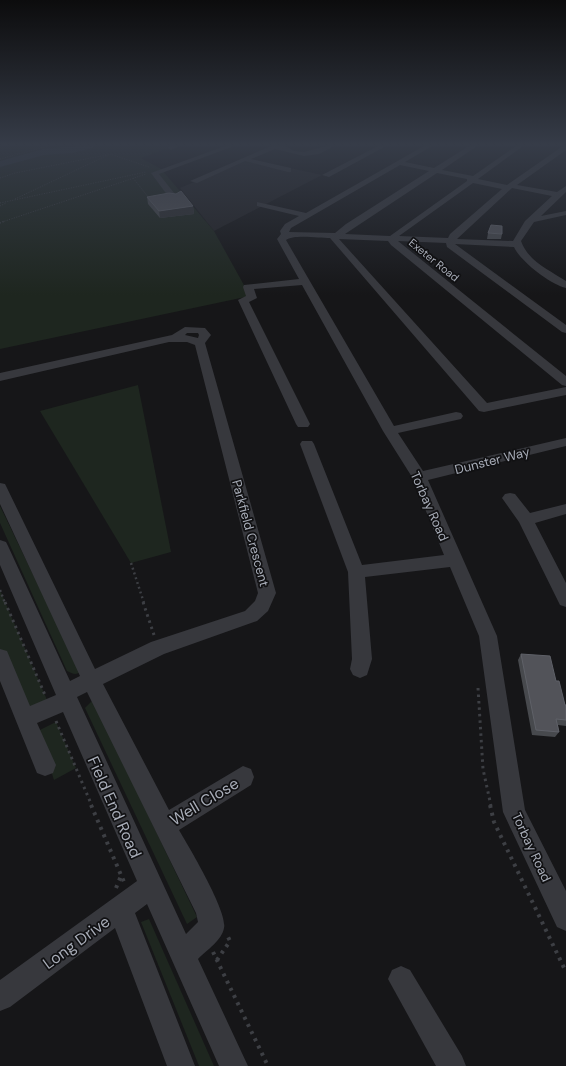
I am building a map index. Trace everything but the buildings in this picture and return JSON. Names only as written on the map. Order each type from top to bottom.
[{"type":"street","points":[[337,196],[288,226],[285,233],[450,242],[518,244]]},
{"type":"street","points":[[335,236],[394,196]]},
{"type":"street","name":"Exeter Road","points":[[448,196],[395,235],[392,239],[399,247],[566,382]]},
{"type":"street","points":[[450,242],[453,236],[500,196]]},
{"type":"street","points":[[557,196],[545,206],[533,220],[528,223],[519,234],[518,244],[525,255],[533,263],[566,285]]},
{"type":"street","points":[[260,204],[305,215]]},
{"type":"street","points":[[545,206],[565,213]]},
{"type":"street","points":[[533,220],[565,213]]},
{"type":"street","name":"Torbay Road","points":[[285,233],[282,236],[281,242],[418,477],[453,560],[488,636],[514,812],[566,918]]},
{"type":"street","points":[[335,236],[337,243],[484,408],[566,391]]},
{"type":"street","points":[[450,242],[450,245],[566,330]]},
{"type":"street","points":[[302,424],[243,300],[252,298],[248,287],[304,282]]},
{"type":"street","points":[[551,318],[566,315]]},
{"type":"street","name":"Parkfield Crescent","points":[[0,377],[174,337],[192,339],[198,342],[267,593],[260,610],[251,616],[158,648],[91,680],[61,700],[25,718]]},
{"type":"street","points":[[390,431],[456,416]]},
{"type":"street","name":"Dunster Way","points":[[418,477],[456,470],[566,442]]},
{"type":"street","points":[[307,444],[356,572],[362,659],[360,669]]},
{"type":"street","points":[[0,488],[91,680],[208,910],[212,928],[183,955]]},
{"type":"street","points":[[510,498],[526,520],[566,600]]},
{"type":"street","points":[[526,520],[566,509]]},
{"type":"street","name":"Field End Road","points":[[0,546],[61,700],[151,886],[234,1066]]},
{"type":"street","points":[[356,572],[453,560]]},
{"type":"street","points":[[0,657],[45,765]]},
{"type":"street","name":"Well Close","points":[[164,826],[243,777]]},
{"type":"street","name":"Long Drive","points":[[0,997],[151,886]]},
{"type":"street","points":[[121,909],[181,1066]]},
{"type":"street","points":[[401,979],[452,1066]]},
{"type":"path","points":[[0,206],[22,196]]},
{"type":"path","points":[[0,203],[36,196]]},
{"type":"path","points":[[0,223],[81,196]]},
{"type":"path","points":[[147,196],[153,203]]},
{"type":"path","points":[[131,563],[155,638],[157,637]]},
{"type":"path","points":[[0,590],[61,700],[122,876]]},
{"type":"path","points":[[478,683],[483,768],[494,822],[566,972]]},
{"type":"shaded area","points":[[0,196],[184,196],[214,231],[250,296],[0,349]]},
{"type":"shaded area","points":[[186,196],[282,196],[214,231]]},
{"type":"shaded area","points":[[138,385],[171,552],[131,563],[40,411]]},
{"type":"shaded area","points":[[0,506],[80,672],[77,674],[67,671],[0,523]]},
{"type":"shaded area","points":[[0,590],[50,707],[25,718],[0,657]]},
{"type":"shaded area","points":[[93,700],[197,917],[187,924],[85,708]]},
{"type":"shaded area","points":[[56,722],[76,768],[54,780],[38,731]]},
{"type":"shaded area","points":[[149,919],[214,1066],[199,1066],[141,922]]}]
